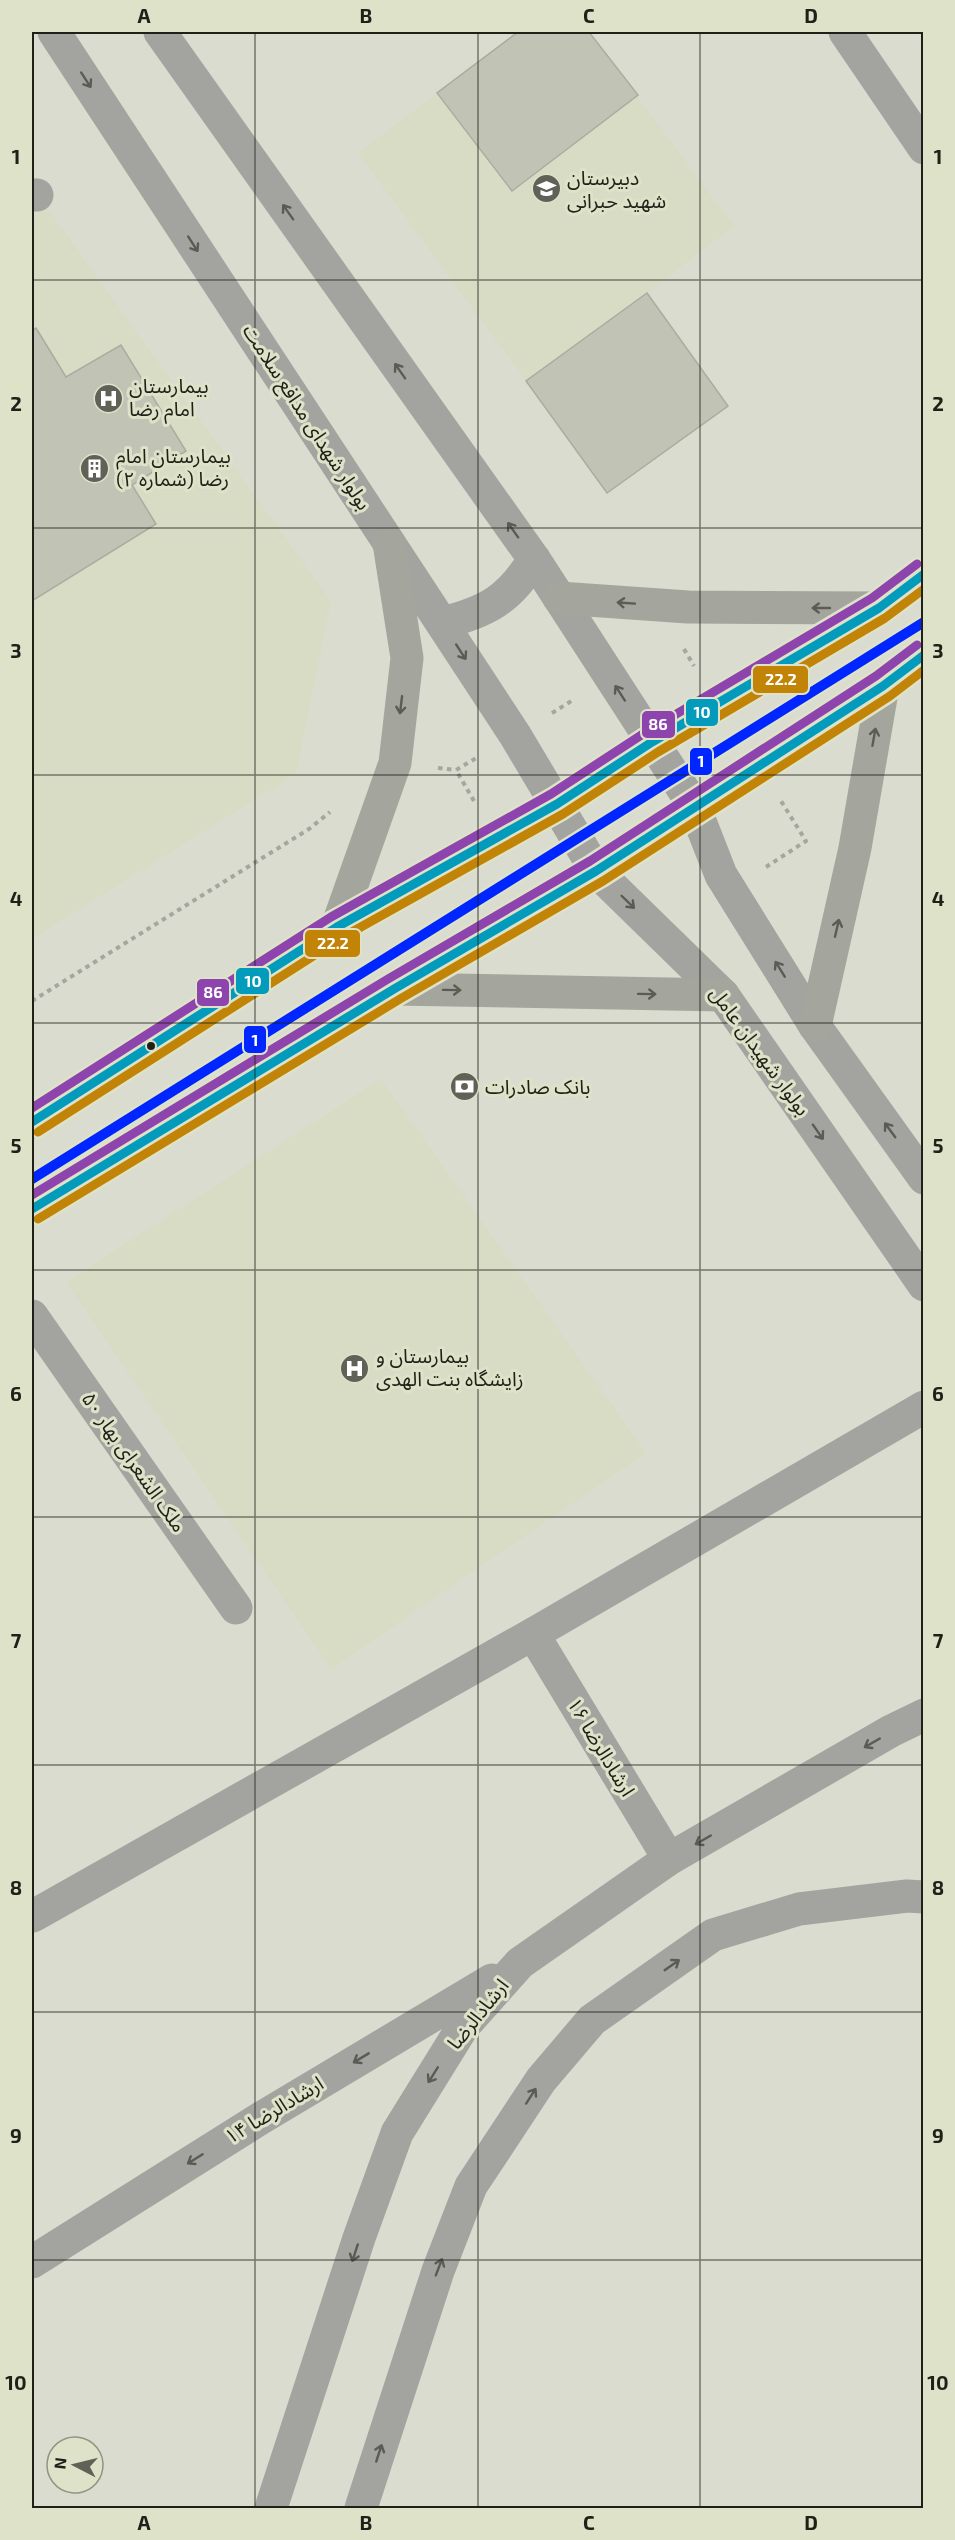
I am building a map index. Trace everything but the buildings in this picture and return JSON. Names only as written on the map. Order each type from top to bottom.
[{"type":"main road","points":[[337,927],[394,763],[407,658],[389,543]]},
{"type":"main road","points":[[32,1122],[337,927],[557,804],[652,742],[879,608],[924,574]]},
{"type":"main road","points":[[559,598],[688,607],[879,608]]},
{"type":"main road","points":[[32,1209],[394,989],[596,871],[883,686],[924,655]]},
{"type":"main road","points":[[815,1026],[855,848],[883,686]]},
{"type":"main road","points":[[394,989],[723,995]]},
{"type":"street","name":"بولوار شهدای مدافع سلامت","points":[[54,32],[442,622],[557,804]]},
{"type":"street","points":[[160,32],[534,559],[694,806],[721,875],[815,1026],[924,1178]]},
{"type":"street","points":[[845,32],[913,107],[924,148]]},
{"type":"street","points":[[442,622],[467,617],[507,595],[522,579],[534,559]]},
{"type":"street","name":"بولوار شهیدان عامل","points":[[557,804],[596,871],[723,995],[924,1285]]},
{"type":"street","name":"ملک الشعرای بهار ۵۰","points":[[32,1316],[236,1608]]},
{"type":"street","points":[[33,1916],[532,1634],[924,1407]]},
{"type":"street","name":"ارشادالرضا ۱۶","points":[[532,1634],[669,1859]]},
{"type":"street","name":"ارشادالرضا","points":[[271,2508],[359,2238],[398,2133],[462,2028],[520,1963],[669,1859],[891,1731],[924,1716]]},
{"type":"street","points":[[361,2508],[438,2271],[471,2186],[542,2080],[592,2020],[713,1935],[799,1909],[907,1896],[924,1897]]},
{"type":"street","name":"ارشادالرضا ۱۴","points":[[32,2262],[261,2118],[520,1963]]},
{"type":"path","points":[[32,1001],[309,829],[334,809]]},
{"type":"shaded area","name":"دبیرستان شهید حبرانی","points":[[518,32],[589,32],[734,226],[526,381],[358,153]]},
{"type":"shaded area","name":"بیمارستان امام رضا","points":[[32,187],[331,601],[296,774],[32,939]]},
{"type":"shaded area","name":"بیمارستان و زایشگاه بنت الهدی","points":[[381,1079],[646,1453],[331,1669],[66,1282]]},
{"type":"transit line","name":"86","points":[[32,1108],[331,917],[551,794],[646,732],[872,598],[917,564]]},
{"type":"transit line","name":"10","points":[[32,1122],[337,927],[557,804],[652,742],[879,608],[924,574]]},
{"type":"transit line","name":"22.2","points":[[38,1132],[343,937],[563,814],[658,752],[885,618],[924,589]]},
{"type":"transit line","name":"1","points":[[32,1179],[924,622]]},
{"type":"transit line","name":"86","points":[[32,1195],[388,979],[590,861],[876,676],[917,645]]},
{"type":"transit line","name":"10","points":[[32,1209],[394,989],[596,871],[883,686],[924,655]]},
{"type":"transit line","name":"22.2","points":[[38,1219],[400,999],[603,881],[890,696],[924,670]]},
{"type":"place","name":"دبیرستان شهید حبرانی","points":[[546,189]]},
{"type":"place","name":"بیمارستان امام رضا","points":[[108,398]]},
{"type":"place","name":"بیمارستان امام رضا (شماره ۲)","points":[[95,468]]},
{"type":"place","name":"بانک صادرات","points":[[464,1087]]},
{"type":"place","name":"بیمارستان و زایشگاه بنت الهدی","points":[[355,1368]]}]
